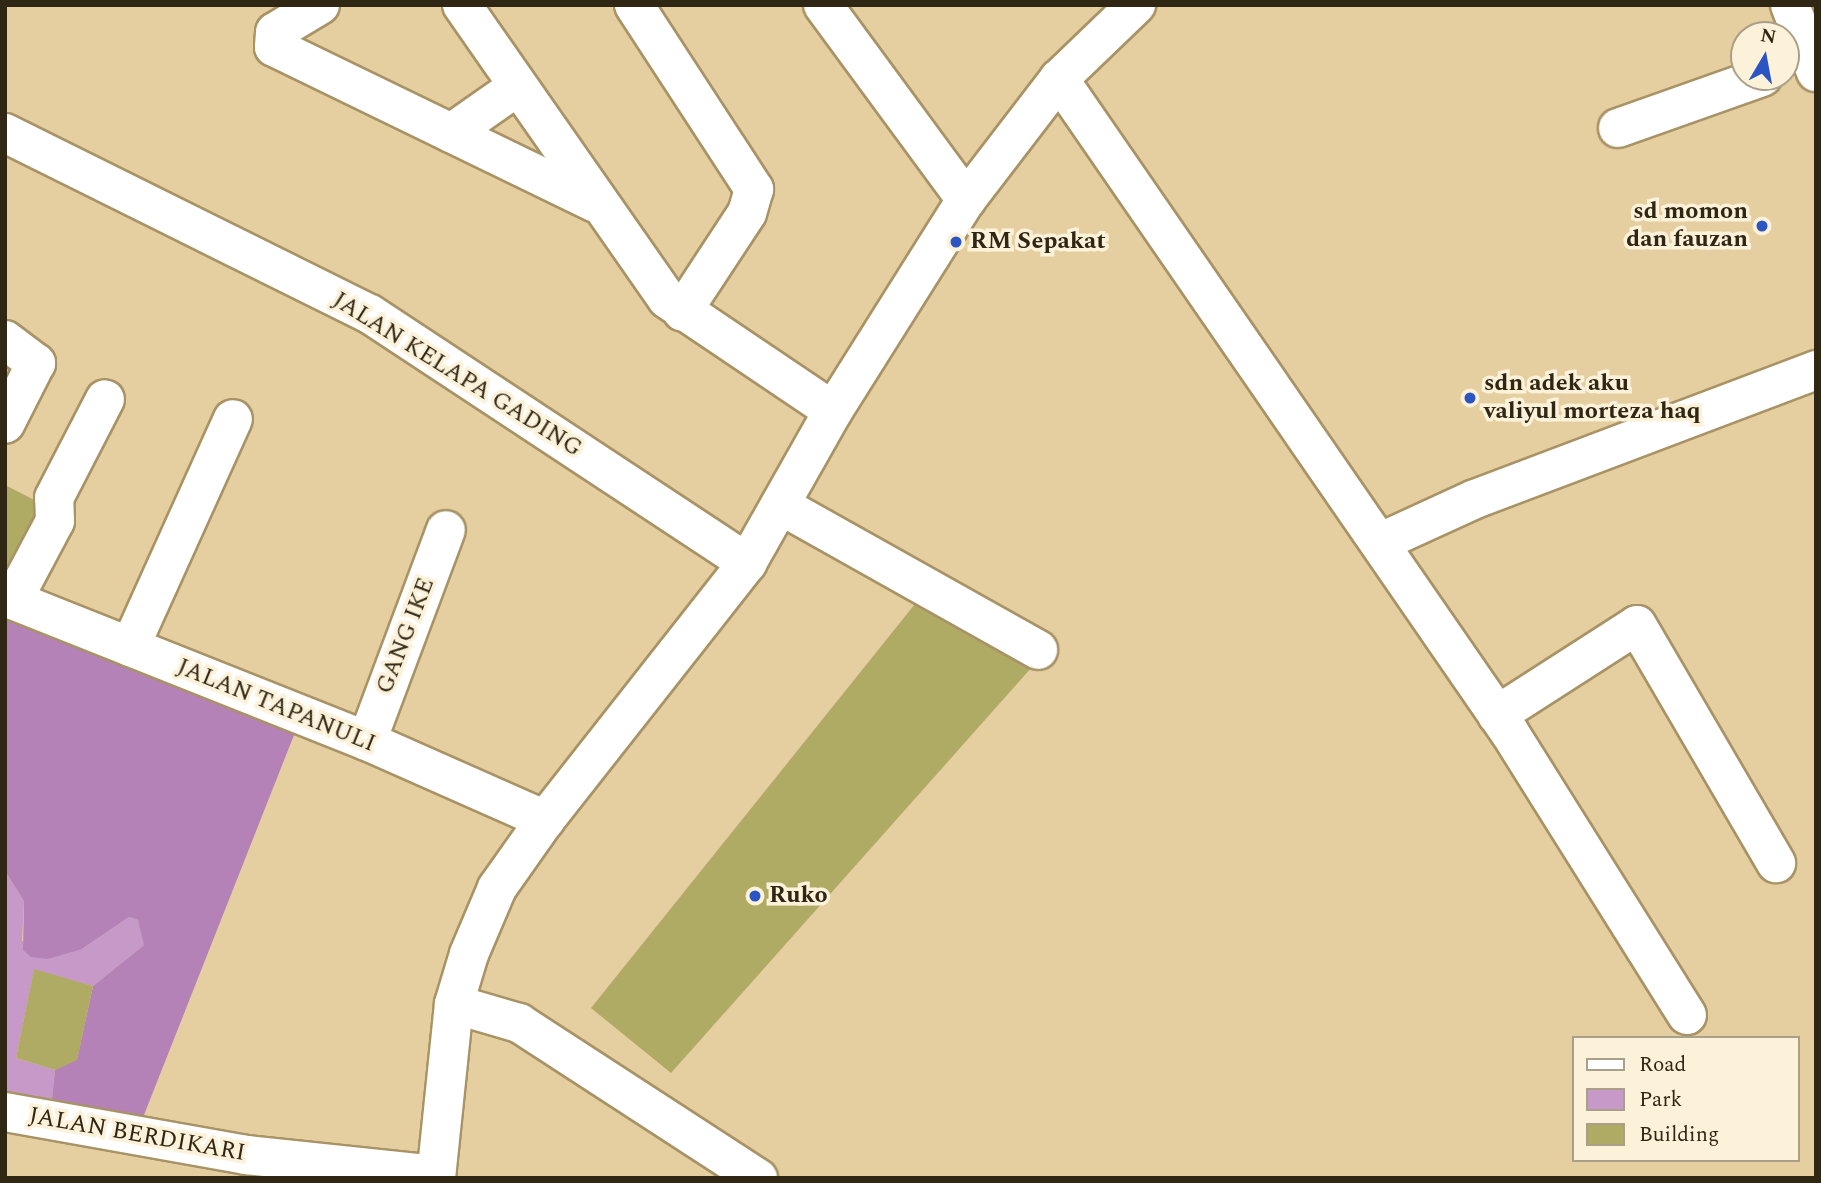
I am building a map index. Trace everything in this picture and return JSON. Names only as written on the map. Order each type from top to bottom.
[{"type":"street","points":[[320,5],[275,32],[274,47],[596,204]]},
{"type":"street","points":[[462,5],[596,204],[667,299],[682,312],[833,411]]},
{"type":"street","points":[[634,5],[754,189],[747,213],[682,312]]},
{"type":"street","points":[[823,5],[966,200]]},
{"type":"street","points":[[436,1177],[454,1004],[468,954],[497,888],[545,820],[747,563],[833,411],[966,200],[1059,79],[1136,5]]},
{"type":"street","points":[[1790,5],[1804,67]]},
{"type":"street","points":[[1059,79],[1127,183],[1381,542],[1497,715],[1687,1015]]},
{"type":"street","points":[[451,133],[517,86]]},
{"type":"street","points":[[1618,128],[1730,88]]},
{"type":"street","name":"JALAN KELAPA GADING","points":[[5,133],[161,207],[370,314],[747,563]]},
{"type":"street","points":[[5,340],[36,363],[5,424]]},
{"type":"street","points":[[1381,542],[1475,499],[1816,370]]},
{"type":"street","points":[[9,599],[55,521],[54,498],[105,399]]},
{"type":"street","points":[[130,647],[233,419]]},
{"type":"street","points":[[779,505],[1038,650]]},
{"type":"street","name":"GANG IKE","points":[[367,741],[446,530]]},
{"type":"street","name":"JALAN TAPANULI","points":[[9,599],[367,741],[545,820]]},
{"type":"street","points":[[1497,715],[1637,625],[1776,863]]},
{"type":"street","points":[[454,1004],[519,1023],[758,1178]]},
{"type":"street","name":"JALAN BERDIKARI","points":[[5,1112],[246,1155],[436,1177]]},
{"type":"green space","points":[[5,871],[24,901],[22,941],[82,949],[129,917],[138,920],[144,936],[144,945],[93,986],[34,970],[16,1058],[55,1070],[51,1108],[5,1099]]},
{"type":"shaded area","points":[[5,612],[296,730],[142,1120],[51,1108],[55,1070],[77,1059],[93,986],[144,945],[138,920],[129,917],[82,949],[48,959],[31,957],[23,950],[24,901],[5,871]]},
{"type":"building","points":[[5,485],[54,510],[14,574],[5,569]]},
{"type":"building","name":"Ruko","points":[[935,579],[1033,666],[671,1073],[591,1008]]},
{"type":"building","points":[[34,969],[93,986],[77,1060],[55,1070],[16,1058]]},
{"type":"place","name":"sd momon dan fauzan","points":[[1762,226]]},
{"type":"place","name":"RM Sepakat","points":[[956,242]]},
{"type":"place","name":"sdn adek aku valiyul morteza haq","points":[[1470,398]]},
{"type":"place","name":"Ruko","points":[[755,896]]}]
